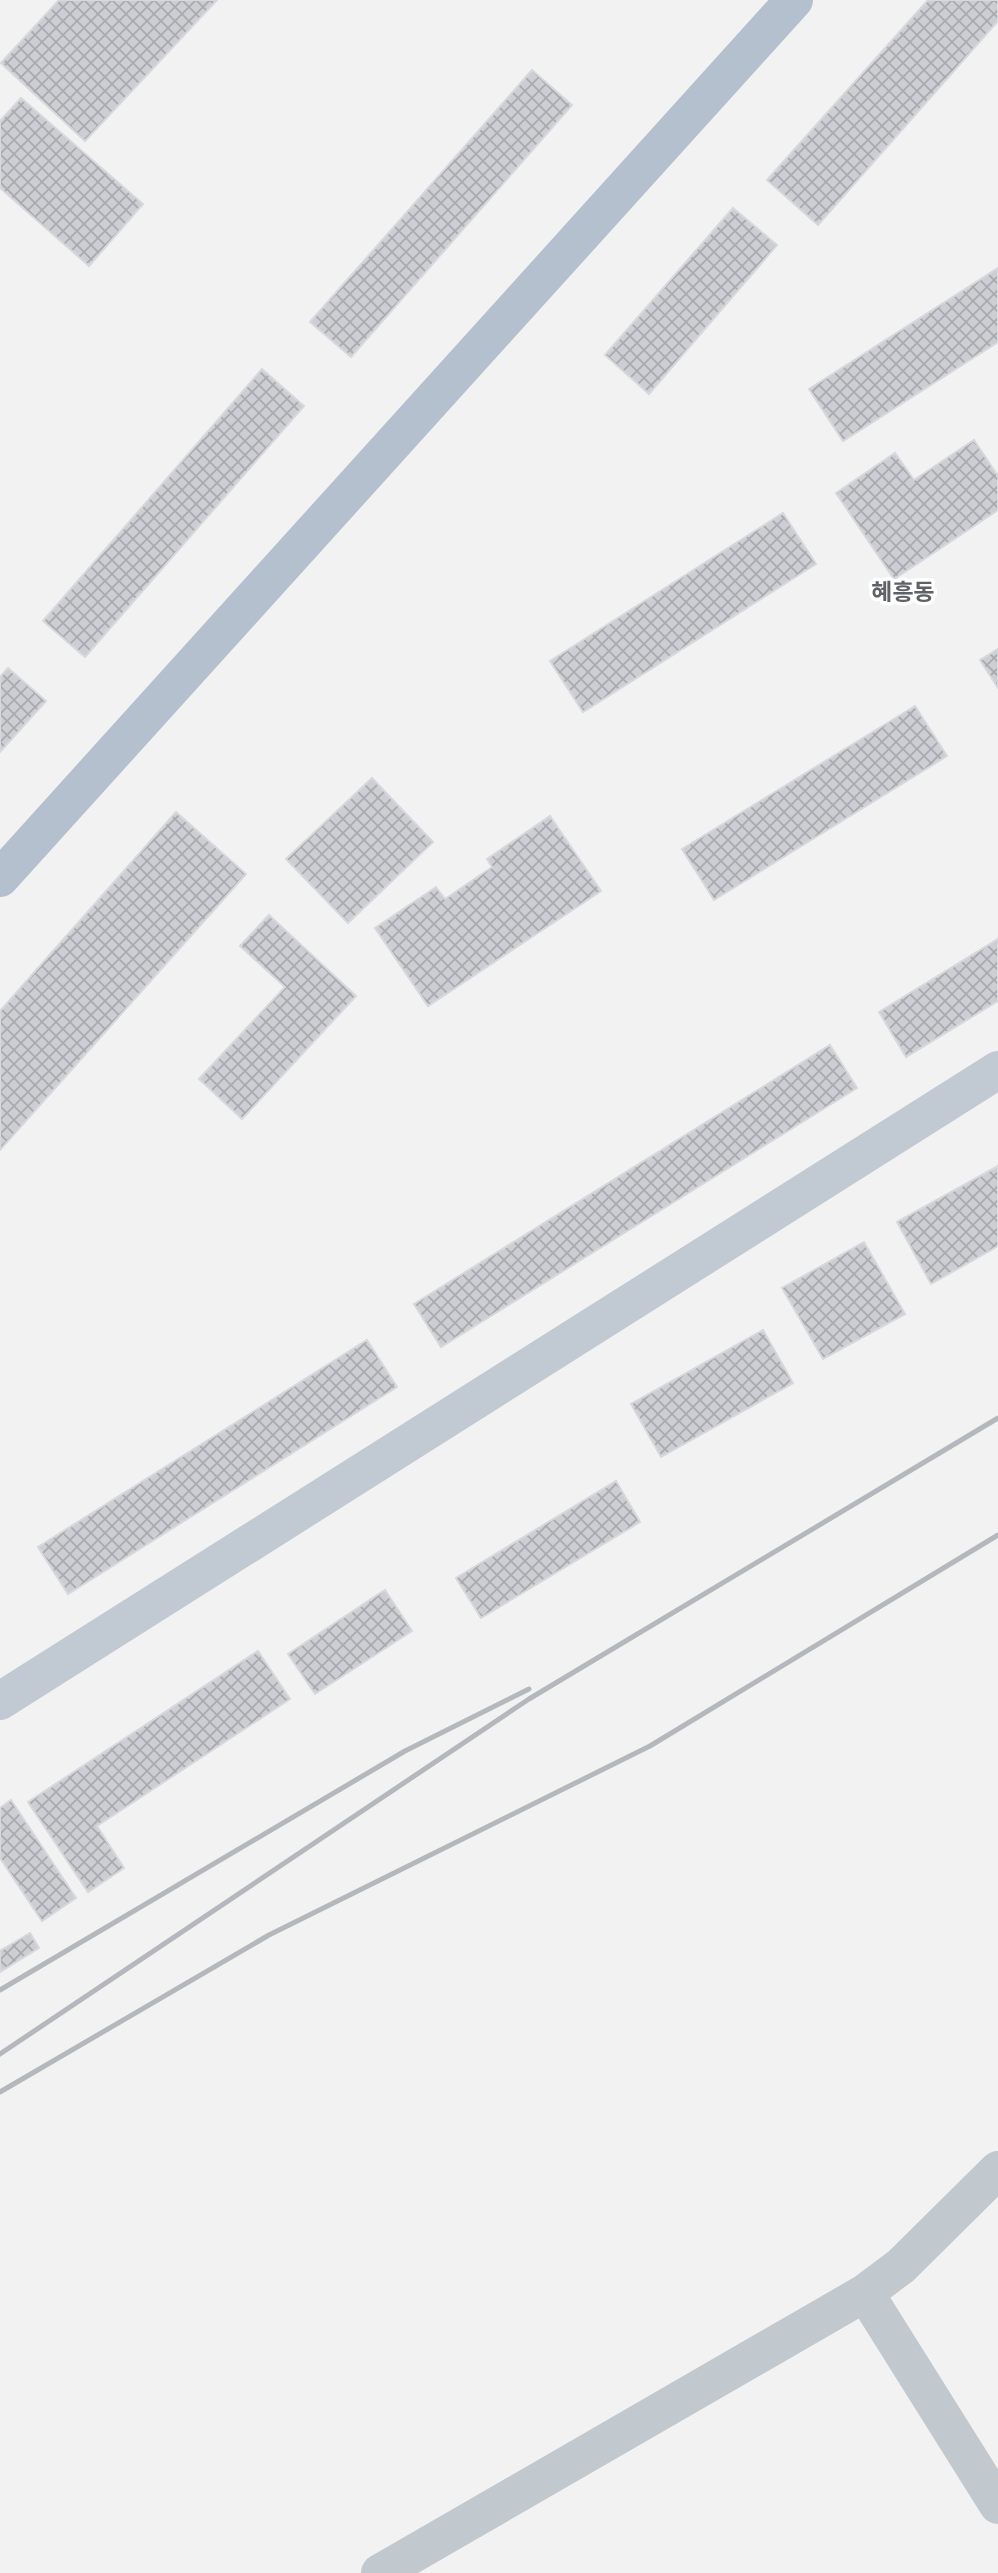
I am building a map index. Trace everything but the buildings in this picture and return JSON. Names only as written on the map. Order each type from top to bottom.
[{"type":"main road","points":[[0,878],[794,0]]},
{"type":"main road","points":[[0,1701],[998,1070]]},
{"type":"street","points":[[380,2573],[865,2293],[901,2266],[998,2171]]},
{"type":"street","points":[[865,2293],[998,2505]]},
{"type":"railway","points":[[0,2054],[529,1699],[998,1418]]},
{"type":"railway","points":[[0,2092],[269,1935],[650,1746],[998,1535]]},
{"type":"railway","points":[[0,1990],[405,1751],[529,1689]]},
{"type":"district","name":"혜흥동","points":[[903,592]]}]
